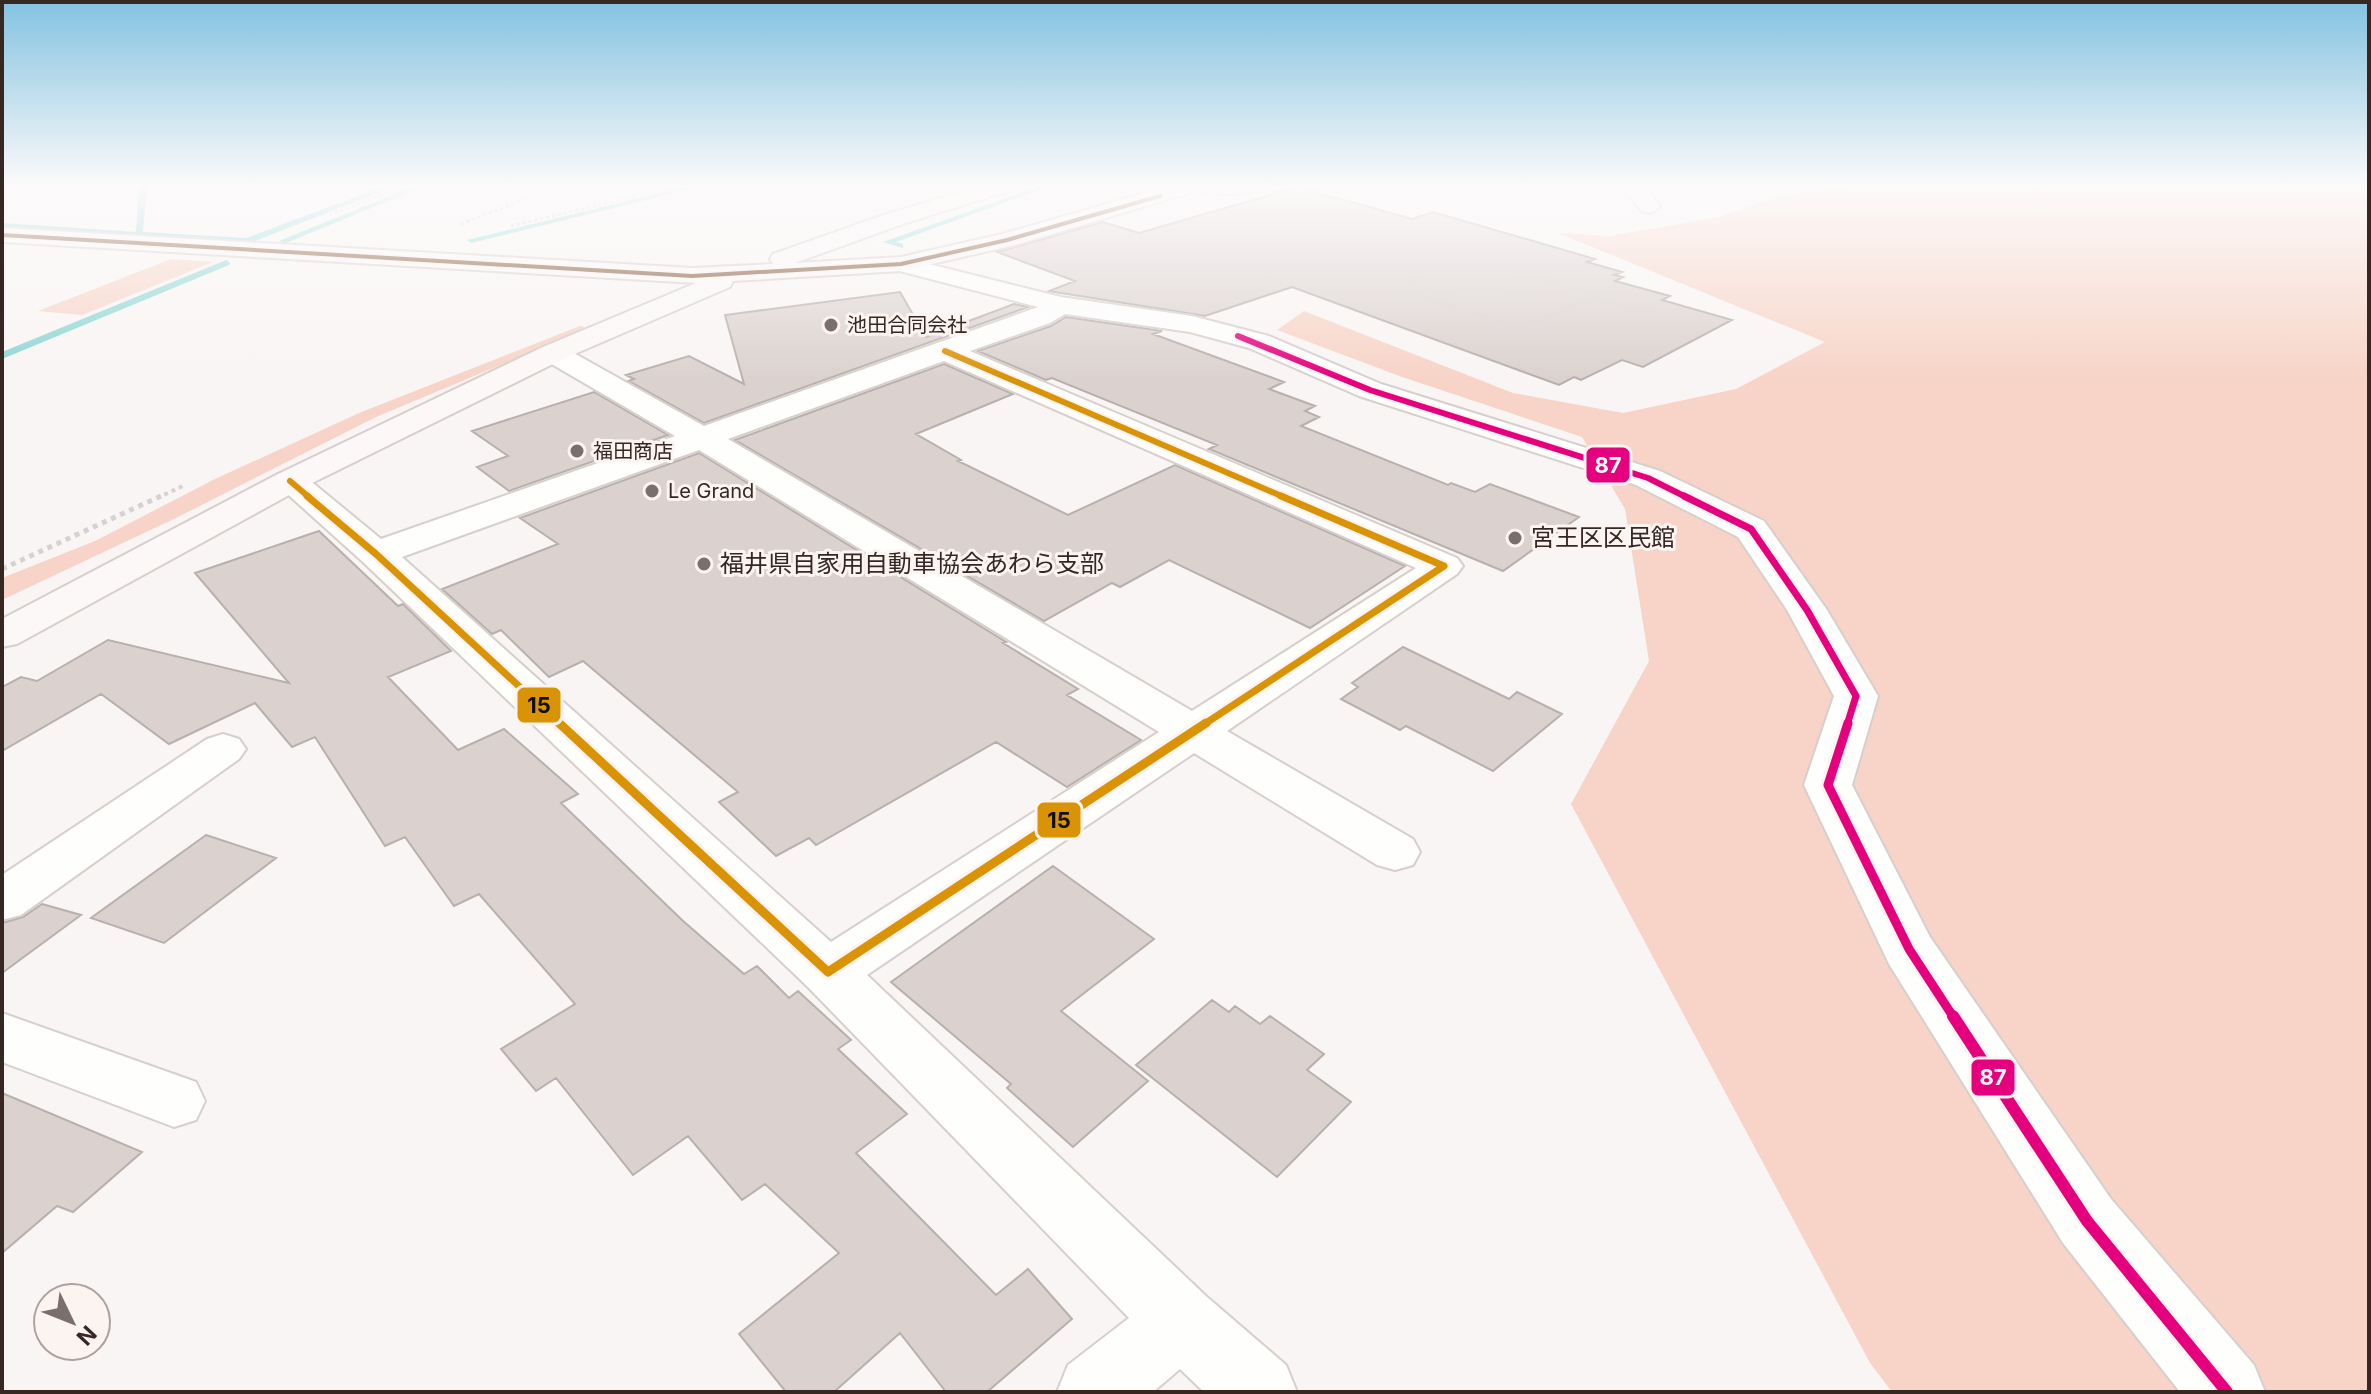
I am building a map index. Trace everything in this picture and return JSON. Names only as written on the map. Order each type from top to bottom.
[{"type":"street","points":[[228,249],[692,276],[747,271],[821,271],[901,264],[967,249]]},
{"type":"street","points":[[2,635],[290,481],[553,353],[747,271],[809,249]]},
{"type":"street","points":[[901,264],[1061,305],[1192,324],[1259,342],[1370,390],[1648,478],[1751,529],[1807,610],[1856,696],[1828,785],[1909,949],[2087,1221],[2227,1392]]},
{"type":"street","points":[[376,554],[1040,317],[1061,305]]},
{"type":"street","points":[[828,972],[1444,566],[945,351]]},
{"type":"street","points":[[553,353],[702,438],[1395,852]]},
{"type":"street","points":[[290,481],[376,554],[828,972],[1182,1322],[1259,1392]]},
{"type":"street","points":[[2,901],[223,749]]},
{"type":"street","points":[[2,1037],[174,1101]]},
{"type":"street","points":[[1095,1392],[1182,1322]]},
{"type":"path","points":[[404,260],[423,249]]},
{"type":"path","points":[[1408,292],[1512,325],[1525,325],[1599,296],[1476,259],[1442,266]]},
{"type":"path","points":[[1408,292],[1407,286],[1423,275]]},
{"type":"path","points":[[1408,292],[1442,286],[1508,291]]},
{"type":"path","points":[[1590,299],[1633,308],[1660,308]]},
{"type":"shaded area","points":[[1597,249],[2369,249],[2369,1392],[1892,1392],[1870,1363],[1571,804],[1649,661],[1625,509],[1582,437],[1402,377],[1277,330],[1304,311],[1513,393],[1623,413],[1736,389],[1825,342]]},
{"type":"shaded area","points":[[171,259],[213,262],[82,315],[38,311]]},
{"type":"shaded area","points":[[580,326],[585,327],[376,417],[178,517],[2,600],[2,578],[95,541],[215,479],[359,413]]},
{"type":"building","points":[[1007,249],[1561,249],[1595,259],[1587,262],[1622,272],[1614,275],[1623,277],[1615,281],[1670,296],[1662,300],[1732,320],[1643,367],[1622,360],[1581,380],[1574,377],[1559,385],[1292,287],[1205,316],[1049,291],[1075,281],[997,252]]},
{"type":"building","points":[[900,292],[926,337],[1014,304],[1028,307],[704,423],[629,381],[634,379],[626,375],[689,356],[744,384],[725,315]]},
{"type":"building","points":[[1066,317],[1162,331],[1153,334],[1284,382],[1269,389],[1315,406],[1305,411],[1319,417],[1301,426],[1448,485],[1451,483],[1475,492],[1490,484],[1579,517],[1503,571],[1209,449],[1217,445],[978,351],[1051,326]]},
{"type":"building","points":[[944,364],[1013,394],[916,434],[961,460],[958,461],[1068,515],[1175,465],[1405,566],[1310,628],[1169,560],[1120,587],[1112,583],[1044,621],[735,440]]},
{"type":"building","points":[[594,392],[668,435],[509,491],[477,467],[508,456],[472,431]]},
{"type":"building","points":[[699,453],[1006,642],[1003,643],[1078,689],[1067,695],[1141,740],[1067,787],[996,742],[816,845],[809,838],[776,856],[719,802],[738,792],[583,661],[549,677],[501,630],[492,634],[442,589],[558,544],[520,518]]},
{"type":"building","points":[[319,531],[398,606],[403,604],[451,651],[388,677],[458,750],[504,729],[578,794],[561,803],[682,920],[744,974],[757,966],[789,998],[798,991],[851,1040],[838,1049],[907,1114],[856,1153],[996,1295],[1028,1269],[1072,1319],[987,1392],[946,1392],[900,1333],[834,1392],[786,1392],[739,1334],[839,1253],[765,1184],[742,1200],[688,1136],[633,1175],[556,1078],[536,1091],[501,1049],[575,1004],[479,894],[454,906],[405,837],[385,846],[315,737],[292,747],[255,703],[169,744],[101,694],[2,751],[2,687],[21,677],[37,681],[108,640],[289,683],[195,573]]},
{"type":"building","points":[[1403,647],[1509,699],[1517,692],[1562,714],[1493,771],[1406,726],[1400,730],[1341,699],[1358,687],[1352,683]]},
{"type":"building","points":[[206,835],[276,858],[164,943],[91,918]]},
{"type":"building","points":[[1053,866],[1154,939],[1061,1011],[1148,1081],[1073,1147],[1007,1088],[1011,1084],[891,982]]},
{"type":"building","points":[[42,904],[81,915],[2,973],[2,923],[23,917]]},
{"type":"building","points":[[1212,1000],[1229,1012],[1235,1006],[1260,1024],[1270,1016],[1324,1054],[1307,1070],[1351,1102],[1277,1177],[1136,1065]]},
{"type":"building","points":[[2,1093],[142,1152],[73,1212],[57,1206],[2,1253]]},
{"type":"waterway","points":[[2,356],[226,263]]},
{"type":"transit line","points":[[239,249],[692,276],[901,264],[967,249]]},
{"type":"transit line","name":"87","points":[[1238,336],[1370,390],[1648,478],[1751,529],[1807,610],[1856,696],[1828,785],[1909,949],[2087,1221],[2227,1392]]},
{"type":"transit line","name":"15","points":[[290,481],[376,554],[828,972],[1444,566],[945,351]]},
{"type":"place","name":"池田合同会社","points":[[831,325]]},
{"type":"place","name":"福田商店","points":[[577,451]]},
{"type":"place","name":"Le Grand","points":[[652,491]]},
{"type":"place","name":"宮王区区民館","points":[[1515,538]]},
{"type":"place","name":"福井県自家用自動車協会あわら支部","points":[[704,564]]}]
